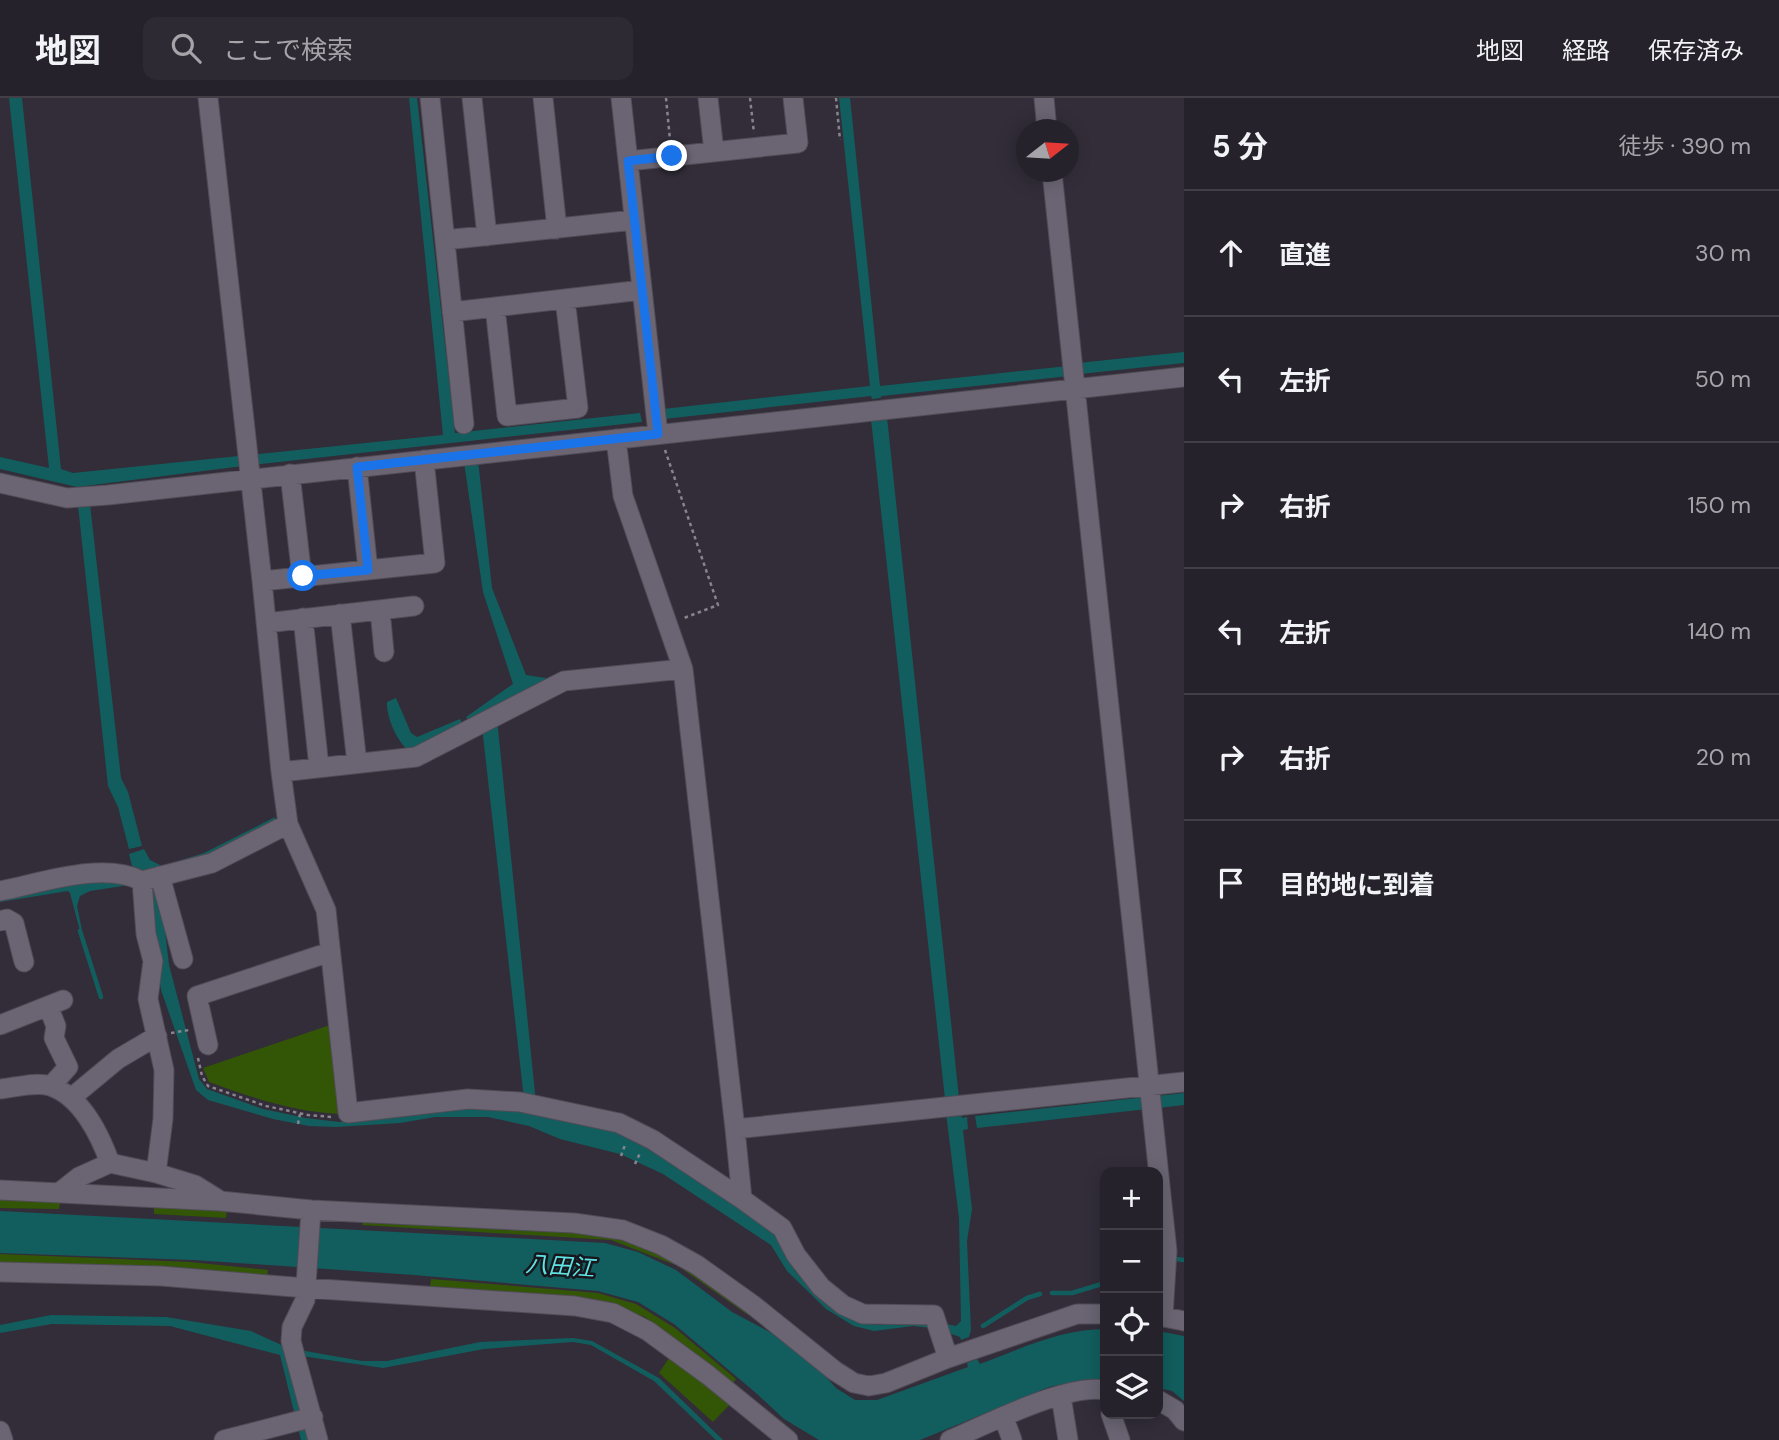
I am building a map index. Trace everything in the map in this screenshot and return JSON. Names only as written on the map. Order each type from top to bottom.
[{"type":"street","points":[[208,98],[288,824],[326,910],[348,1113],[468,1099],[530,1104],[619,1123],[653,1140],[782,1228],[796,1255],[821,1287],[842,1305],[863,1314],[934,1315],[948,1358]]},
{"type":"street","points":[[430,98],[464,424]]},
{"type":"street","points":[[472,98],[487,236]]},
{"type":"street","points":[[543,98],[557,229]]},
{"type":"street","points":[[621,98],[658,434]]},
{"type":"street","points":[[708,98],[714,152]]},
{"type":"street","points":[[628,161],[797,143],[793,98]]},
{"type":"street","points":[[1044,98],[1046,119]]},
{"type":"street","points":[[1053,182],[1167,1251],[1163,1294]]},
{"type":"street","points":[[445,240],[634,220]]},
{"type":"street","points":[[452,312],[642,290]]},
{"type":"street","points":[[495,307],[507,416],[578,408],[565,299]]},
{"type":"street","points":[[0,483],[67,498],[248,466],[290,474],[1184,377]]},
{"type":"street","points":[[616,439],[623,496],[683,668],[742,1199]]},
{"type":"street","points":[[262,581],[435,563],[424,460]]},
{"type":"street","points":[[357,467],[368,570]]},
{"type":"street","points":[[290,474],[303,576]]},
{"type":"street","points":[[267,623],[414,606]]},
{"type":"street","points":[[380,610],[384,652]]},
{"type":"street","points":[[340,614],[357,763]]},
{"type":"street","points":[[303,618],[319,768]]},
{"type":"street","points":[[281,772],[416,757],[565,681],[683,668]]},
{"type":"street","points":[[0,891],[92,873],[151,878],[212,863],[288,824]]},
{"type":"street","points":[[151,878],[183,959]]},
{"type":"street","points":[[151,878],[146,934],[153,961],[148,999],[164,1035],[163,1119],[156,1173]]},
{"type":"street","points":[[0,920],[7,919],[14,923],[24,961]]},
{"type":"street","points":[[203,1051],[197,996],[330,952]]},
{"type":"street","points":[[0,1025],[55,1003],[54,1038],[68,1067],[51,1086]]},
{"type":"street","points":[[71,1098],[118,1059],[164,1035]]},
{"type":"street","points":[[735,1129],[1184,1082]]},
{"type":"street","points":[[0,1089],[51,1086],[71,1098],[100,1136],[110,1163]]},
{"type":"street","points":[[61,1192],[79,1177],[110,1163],[195,1185],[220,1200]]},
{"type":"street","points":[[0,1190],[220,1200],[311,1210],[574,1223],[623,1230],[661,1245],[697,1265],[854,1383],[869,1386],[886,1383],[948,1358],[1077,1314],[1100,1314]]},
{"type":"street","points":[[311,1210],[305,1300],[292,1327],[290,1341],[296,1360],[303,1419],[318,1440]]},
{"type":"street","points":[[0,1272],[161,1276],[575,1306],[613,1313],[648,1331],[788,1440]]},
{"type":"street","points":[[1163,1316],[1184,1321]]},
{"type":"street","points":[[950,1440],[1060,1396],[1093,1388],[1100,1389]]},
{"type":"street","points":[[1060,1396],[1068,1440]]},
{"type":"street","points":[[1163,1403],[1175,1410],[1184,1421]]},
{"type":"street","points":[[1004,1418],[1012,1440]]},
{"type":"street","points":[[225,1440],[303,1419]]},
{"type":"street","points":[[1113,1419],[1119,1440]]},
{"type":"street","points":[[0,1431],[3,1440]]},
{"type":"path","points":[[666,98],[672,156]]},
{"type":"path","points":[[750,98],[756,147]]},
{"type":"path","points":[[835,98],[840,140]]},
{"type":"path","points":[[658,434],[718,605],[668,625]]},
{"type":"path","points":[[164,1035],[192,1030]]},
{"type":"path","points":[[203,1051],[202,1076],[208,1086],[266,1106],[300,1114],[341,1118],[348,1113]]},
{"type":"path","points":[[298,1124],[300,1114]]},
{"type":"green space","points":[[330,1025],[340,1114],[290,1107],[209,1082],[203,1068]]},
{"type":"green space","points":[[0,1197],[61,1198],[59,1209],[0,1208]]},
{"type":"green space","points":[[154,1205],[227,1209],[226,1218],[154,1214]]},
{"type":"green space","points":[[363,1218],[615,1235],[675,1258],[752,1312],[748,1315],[678,1266],[611,1240],[362,1225]]},
{"type":"green space","points":[[0,1254],[190,1262],[268,1270],[267,1276],[0,1263]]},
{"type":"green space","points":[[431,1279],[598,1293],[636,1304],[675,1328],[736,1379],[732,1385],[645,1317],[594,1300],[430,1287]]},
{"type":"green space","points":[[671,1355],[732,1402],[713,1422],[659,1373]]},
{"type":"water","points":[[9,98],[22,98],[61,469],[73,473],[443,435],[409,98],[417,98],[455,433],[640,413],[642,422],[77,487],[0,469],[0,457],[49,468]]},
{"type":"water","points":[[839,98],[850,98],[880,386],[1068,366],[1069,376],[664,419],[663,409],[870,386]]},
{"type":"water","points":[[1184,352],[1184,363],[1080,374],[1078,363]]},
{"type":"water","points":[[887,417],[959,1098],[945,1099],[871,419]]},
{"type":"water","points":[[478,460],[492,588],[526,675],[546,678],[552,682],[497,719],[537,1113],[614,1127],[638,1139],[773,1230],[795,1271],[826,1303],[855,1321],[876,1325],[929,1322],[931,1328],[913,1326],[874,1331],[854,1326],[826,1309],[787,1271],[771,1245],[663,1174],[620,1154],[560,1139],[529,1126],[488,1117],[435,1117],[400,1123],[309,1126],[273,1119],[208,1100],[196,1090],[161,990],[148,887],[156,885],[169,965],[199,1079],[207,1089],[263,1109],[339,1122],[524,1099],[482,727],[471,724],[466,717],[513,684],[483,592],[464,462]]},
{"type":"water","points":[[90,504],[121,778],[128,792],[142,846],[129,849],[118,807],[108,786],[78,505]]},
{"type":"water","points":[[396,698],[411,733],[417,737],[460,719],[464,727],[412,753],[398,737],[389,715],[387,702]]},
{"type":"water","points":[[275,817],[276,823],[206,858],[145,873],[132,866],[129,854],[144,849],[150,860],[162,866],[204,853]]},
{"type":"water","points":[[86,880],[129,885],[90,891],[80,896],[77,906],[82,930],[80,931],[68,891],[0,902],[0,896]]},
{"type":"water","points":[[1184,1093],[1184,1105],[1158,1108],[1157,1096]]},
{"type":"water","points":[[1146,1097],[1147,1109],[977,1128],[975,1116]]},
{"type":"water","points":[[961,1111],[962,1118],[967,1117],[968,1129],[963,1130],[972,1209],[967,1241],[971,1330],[969,1337],[961,1340],[960,1337],[943,1331],[941,1323],[956,1326],[961,1321],[959,1218],[946,1113]]},
{"type":"water","name":"八田江","points":[[0,1211],[605,1243],[638,1252],[676,1270],[732,1312],[781,1338],[811,1360],[836,1388],[855,1400],[877,1400],[968,1367],[967,1363],[977,1359],[980,1364],[1041,1341],[1089,1330],[1100,1329],[1100,1380],[1088,1379],[1049,1387],[920,1440],[819,1440],[784,1419],[674,1324],[638,1302],[598,1291],[194,1260],[0,1253]]},
{"type":"water","points":[[51,1315],[166,1317],[251,1331],[288,1348],[362,1361],[387,1361],[480,1342],[573,1338],[592,1341],[659,1378],[723,1440],[716,1440],[654,1381],[591,1345],[573,1342],[484,1349],[383,1368],[288,1354],[309,1440],[301,1440],[280,1355],[170,1326],[52,1324],[0,1333],[0,1325]]},
{"type":"water","points":[[1163,1332],[1184,1336],[1184,1401],[1172,1391],[1163,1389]]},
{"type":"waterway","points":[[80,931],[101,997]]},
{"type":"waterway","points":[[1176,1259],[1184,1260]]},
{"type":"waterway","points":[[1052,1293],[1072,1293],[1100,1285]]},
{"type":"waterway","points":[[983,1326],[1027,1298],[1040,1294]]},
{"type":"route","points":[[303,576],[368,570],[357,467],[658,434],[628,161],[672,156]]}]
